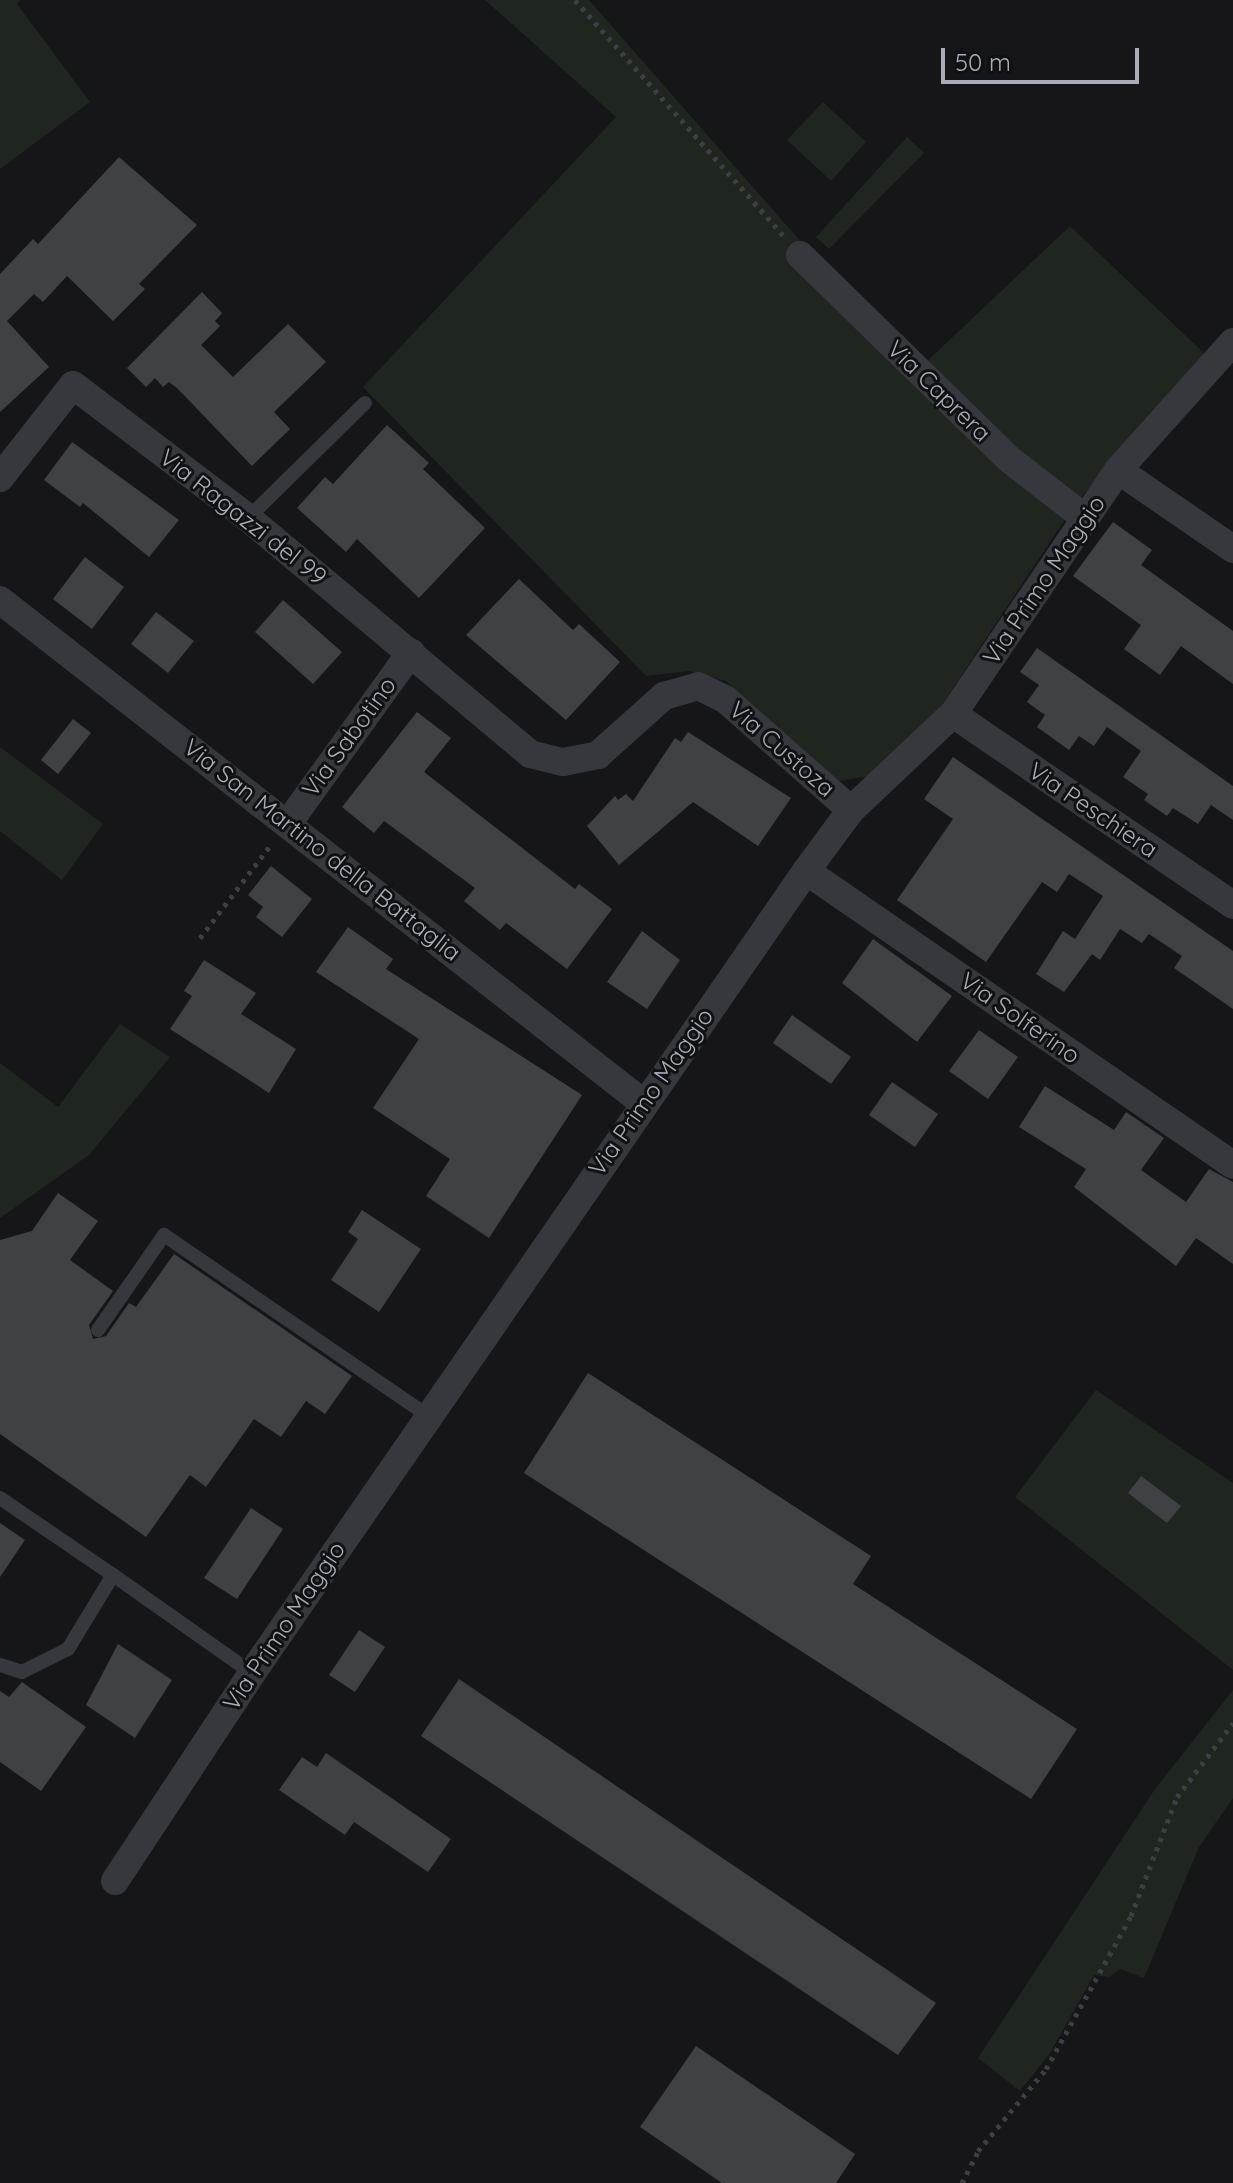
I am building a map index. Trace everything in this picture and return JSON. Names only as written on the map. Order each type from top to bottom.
[{"type":"street","name":"Via Caprera","points":[[800,255],[1009,459],[1085,518]]},
{"type":"street","name":"Via Primo Maggio","points":[[115,1881],[252,1673],[642,1102],[806,871],[851,810],[953,714],[1118,470],[1233,342]]},
{"type":"street","name":"Via Ragazzi del 99","points":[[0,478],[73,385],[248,518],[530,754],[563,762],[598,755],[664,696]]},
{"type":"street","points":[[1118,470],[1233,549]]},
{"type":"street","name":"Via San Martino della Battaglia","points":[[0,600],[289,822],[642,1102]]},
{"type":"street","name":"Via Sabotino","points":[[289,822],[411,652]]},
{"type":"street","name":"Via Custoza","points":[[664,696],[698,686],[725,699],[851,810]]},
{"type":"street","name":"Via Peschiera","points":[[953,714],[1233,905]]},
{"type":"street","name":"Via Solferino","points":[[806,871],[1233,1165]]},
{"type":"lane","points":[[248,518],[365,403]]},
{"type":"lane","points":[[98,1330],[164,1235],[428,1416]]},
{"type":"lane","points":[[0,1498],[252,1673]]},
{"type":"lane","points":[[0,1665],[22,1672],[68,1649],[113,1575]]},
{"type":"path","points":[[575,0],[800,255]]},
{"type":"path","points":[[200,938],[289,822]]},
{"type":"path","points":[[962,2183],[978,2151],[1046,2069],[1069,2031],[1131,1916],[1177,1797],[1233,1723]]},
{"type":"shaded area","points":[[0,0],[20,0],[17,4],[90,102],[0,169]]},
{"type":"shaded area","points":[[485,0],[589,0],[859,308],[1067,516],[938,711],[870,776],[832,782],[726,681],[689,671],[646,676],[363,387],[616,117]]},
{"type":"shaded area","points":[[823,102],[866,142],[831,181],[787,140]]},
{"type":"shaded area","points":[[907,137],[924,153],[829,249],[816,237]]},
{"type":"shaded area","points":[[1070,226],[1205,354],[1077,502],[925,363]]},
{"type":"shaded area","points":[[0,747],[103,824],[62,880],[0,831]]},
{"type":"shaded area","points":[[120,1024],[170,1057],[89,1155],[0,1218],[0,1063],[58,1107]]},
{"type":"shaded area","points":[[1096,1390],[1233,1483],[1233,1670],[1015,1497]]},
{"type":"shaded area","points":[[1233,1690],[1233,1798],[1199,1847],[1144,1978],[1120,1969],[1109,1977],[1094,1975],[1050,2053],[1020,2091],[978,2058],[1155,1789]]},
{"type":"building","points":[[119,157],[197,225],[139,284],[145,289],[113,321],[67,276],[43,302],[34,294],[7,321],[49,367],[0,412],[0,274],[33,239],[38,244]]},
{"type":"building","points":[[202,292],[222,313],[215,321],[220,326],[201,345],[233,377],[288,324],[326,362],[274,412],[290,429],[252,466],[177,388],[169,382],[163,387],[155,378],[146,387],[127,368]]},
{"type":"building","points":[[387,425],[429,463],[423,469],[485,528],[419,598],[357,539],[346,552],[297,508],[325,477],[333,484]]},
{"type":"building","points":[[72,442],[179,520],[149,557],[83,503],[80,507],[44,480]]},
{"type":"building","points":[[1113,522],[1152,550],[1141,565],[1233,631],[1233,684],[1181,646],[1160,675],[1124,649],[1141,625],[1073,576]]},
{"type":"building","points":[[85,557],[124,587],[92,629],[53,599]]},
{"type":"building","points":[[519,579],[573,630],[579,624],[620,662],[566,720],[466,635]]},
{"type":"building","points":[[283,600],[342,652],[313,684],[255,632]]},
{"type":"building","points":[[156,612],[194,641],[168,673],[131,644]]},
{"type":"building","points":[[1037,648],[1233,786],[1233,820],[1211,805],[1198,824],[1173,808],[1167,816],[1144,800],[1148,794],[1123,777],[1141,751],[1107,727],[1094,746],[1079,736],[1069,750],[1037,727],[1045,715],[1027,702],[1039,685],[1020,672]]},
{"type":"building","points":[[417,712],[451,738],[424,772],[575,889],[579,884],[612,909],[567,969],[506,923],[500,930],[464,901],[475,888],[384,821],[374,833],[342,807]]},
{"type":"building","points":[[73,719],[91,733],[58,774],[41,760]]},
{"type":"building","points":[[688,732],[791,798],[758,846],[693,802],[619,865],[587,826],[615,796],[618,800],[626,794],[633,801],[675,738],[681,742]]},
{"type":"building","points":[[953,757],[1233,951],[1233,1009],[1174,968],[1182,956],[1149,934],[1142,943],[1120,929],[1100,960],[1092,954],[1064,992],[1036,974],[1063,931],[1075,939],[1103,896],[1069,874],[1057,892],[1042,882],[986,962],[897,900],[953,819],[924,799]]},
{"type":"building","points":[[271,866],[312,899],[282,937],[256,917],[263,907],[248,895]]},
{"type":"building","points":[[348,927],[393,959],[386,969],[582,1095],[489,1238],[426,1196],[450,1159],[373,1108],[419,1039],[316,972]]},
{"type":"building","points":[[642,931],[680,960],[647,1009],[607,982]]},
{"type":"building","points":[[873,939],[952,996],[917,1042],[842,983]]},
{"type":"building","points":[[204,960],[256,993],[241,1014],[296,1049],[269,1093],[170,1029],[192,996],[184,991]]},
{"type":"building","points":[[792,1015],[851,1057],[831,1084],[773,1043]]},
{"type":"building","points":[[979,1030],[1018,1057],[988,1099],[949,1071]]},
{"type":"building","points":[[892,1082],[938,1114],[915,1147],[869,1115]]},
{"type":"building","points":[[1045,1086],[1114,1130],[1126,1112],[1164,1138],[1141,1170],[1186,1202],[1209,1169],[1233,1182],[1233,1264],[1196,1238],[1176,1266],[1074,1187],[1086,1169],[1019,1127]]},
{"type":"building","points":[[58,1193],[98,1221],[70,1260],[113,1291],[89,1325],[93,1339],[106,1336],[129,1303],[136,1307],[174,1254],[352,1376],[325,1414],[306,1401],[281,1437],[254,1419],[206,1487],[190,1475],[146,1537],[0,1434],[0,1240],[32,1231]]},
{"type":"building","points":[[362,1210],[421,1249],[379,1312],[331,1280],[358,1239],[348,1232]]},
{"type":"building","points":[[588,1373],[871,1556],[853,1584],[1077,1729],[1031,1799],[524,1473]]},
{"type":"building","points":[[1141,1476],[1181,1506],[1167,1523],[1128,1493]]},
{"type":"building","points":[[251,1508],[283,1529],[237,1599],[204,1578]]},
{"type":"building","points":[[0,1523],[25,1540],[0,1577]]},
{"type":"building","points":[[359,1630],[385,1647],[355,1692],[329,1675]]},
{"type":"building","points":[[118,1644],[172,1680],[135,1738],[86,1705]]},
{"type":"building","points":[[459,1679],[936,2003],[898,2055],[421,1736]]},
{"type":"building","points":[[22,1682],[86,1727],[41,1791],[0,1762],[0,1691],[9,1697]]},
{"type":"building","points":[[326,1753],[451,1839],[428,1872],[354,1822],[345,1835],[279,1790],[302,1757],[317,1767]]},
{"type":"building","points":[[696,2046],[855,2154],[836,2183],[722,2183],[640,2127]]}]
